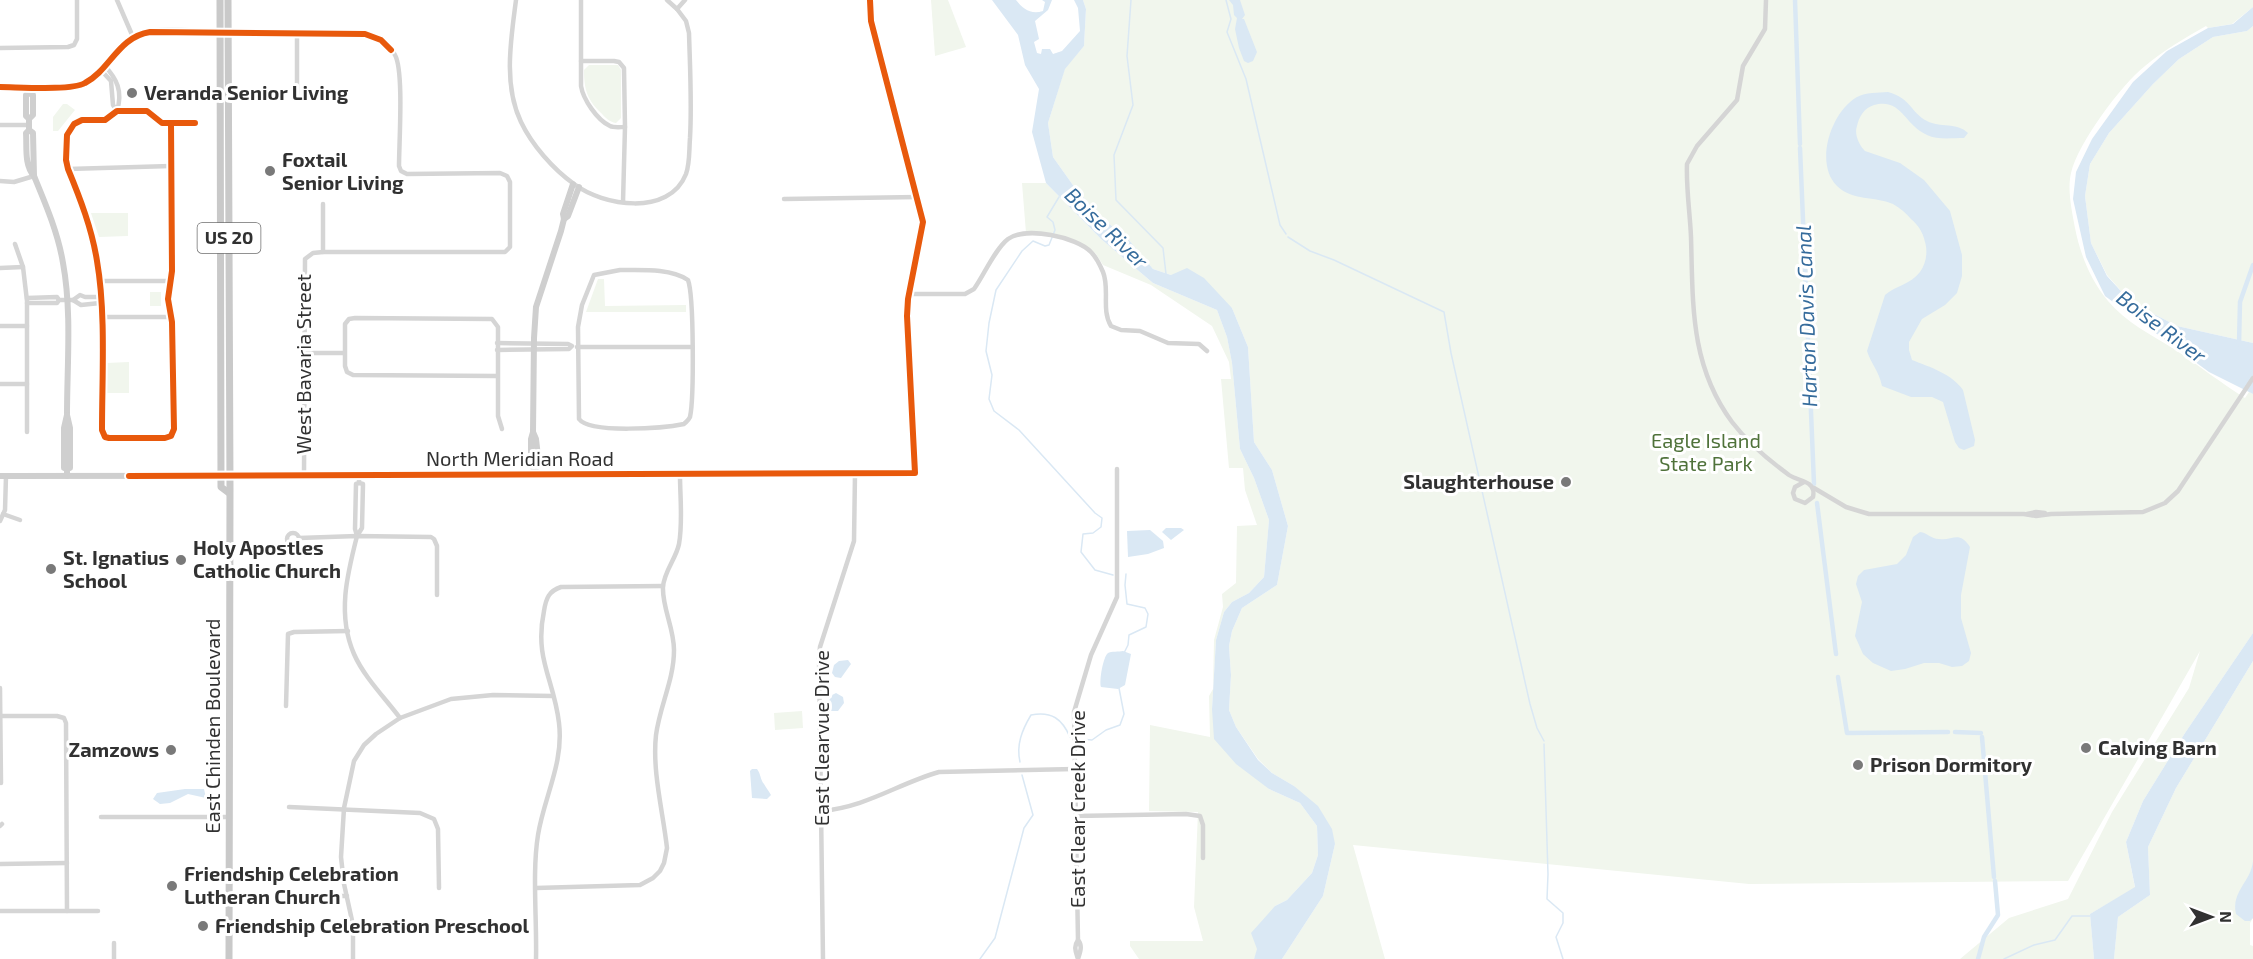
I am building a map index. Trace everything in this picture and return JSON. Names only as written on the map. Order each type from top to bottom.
[{"type":"main road","name":"US 20","points":[[220,0],[224,33],[230,475]]},
{"type":"main road","name":"US 20","points":[[221,475],[224,33],[228,0]]},
{"type":"main road","name":"East Chinden Boulevard","points":[[221,475],[221,487],[229,493]]},
{"type":"main road","name":"East Chinden Boulevard","points":[[229,959],[230,475]]},
{"type":"street","points":[[0,48],[74,45],[77,39],[77,0]]},
{"type":"street","points":[[117,0],[134,37]]},
{"type":"street","points":[[516,0],[512,25],[511,82],[516,110],[526,132],[537,148],[576,185],[608,199],[623,202],[661,200],[675,190],[686,173],[689,161],[691,97],[689,33],[686,21],[667,0]]},
{"type":"street","points":[[581,0],[581,86],[588,105],[609,126],[625,127]]},
{"type":"street","points":[[677,9],[685,0]]},
{"type":"street","points":[[870,0],[880,56],[923,222],[907,316],[915,473]]},
{"type":"street","points":[[1766,0],[1765,29],[1743,66],[1737,100],[1697,146],[1687,164],[1693,315],[1702,362],[1722,406],[1747,440],[1788,475],[1858,512],[1880,515],[2024,514],[2036,516],[2143,512],[2165,503],[2178,491],[2253,378]]},
{"type":"street","points":[[0,87],[29,90],[79,86],[141,33],[159,31],[365,34],[381,40],[392,50],[399,69],[399,166],[401,171],[407,174],[500,173],[507,176],[510,185],[510,247],[508,251],[502,253],[323,252]]},
{"type":"street","points":[[297,34],[297,100]]},
{"type":"street","points":[[581,62],[614,61],[622,65],[625,73],[623,202]]},
{"type":"street","points":[[102,67],[111,81],[113,105],[117,111]]},
{"type":"street","points":[[29,90],[33,95],[33,116],[26,133],[27,161],[58,240],[70,300],[67,415],[70,428],[70,468],[67,472]]},
{"type":"street","points":[[171,123],[172,271],[168,299],[171,317],[174,429],[171,436],[165,438],[105,437],[102,430],[100,281],[90,231],[68,169],[67,135],[74,124],[82,120],[105,120],[117,111],[147,111],[162,123],[171,123],[195,123]]},
{"type":"street","points":[[0,125],[29,124]]},
{"type":"street","points":[[68,169],[171,166]]},
{"type":"street","points":[[0,181],[14,182],[34,176]]},
{"type":"street","points":[[535,472],[539,465],[533,432],[536,307],[564,219],[568,216],[576,185]]},
{"type":"street","points":[[784,199],[918,197]]},
{"type":"street","name":"West Bavaria Street","points":[[304,476],[304,262],[310,254],[323,252],[323,204]]},
{"type":"street","points":[[909,294],[965,294],[974,289],[1008,239],[1028,233],[1053,236],[1091,251],[1098,261],[1104,274],[1105,309],[1110,326],[1116,329],[1140,331],[1168,343],[1199,344],[1207,351]]},
{"type":"street","points":[[15,244],[22,267],[27,301],[27,432]]},
{"type":"street","points":[[0,268],[22,267]]},
{"type":"street","points":[[620,270],[655,271],[682,276],[688,280],[692,347],[690,417],[687,422],[660,427],[621,428],[581,422],[578,415],[578,327],[582,305],[594,275],[620,270]]},
{"type":"street","points":[[100,281],[170,281]]},
{"type":"street","points":[[70,300],[80,295],[100,297]]},
{"type":"street","points":[[27,301],[57,303],[59,300],[70,300],[81,305],[100,303]]},
{"type":"street","points":[[102,317],[171,317]]},
{"type":"street","points":[[497,376],[353,375],[347,372],[344,353],[347,321],[355,318],[490,318],[496,322],[498,416],[502,429]]},
{"type":"street","points":[[0,326],[27,326]]},
{"type":"street","points":[[497,343],[534,347]]},
{"type":"street","points":[[497,350],[568,344],[578,347],[692,347]]},
{"type":"street","points":[[304,353],[344,353]]},
{"type":"street","points":[[0,384],[27,384]]},
{"type":"street","name":"East Clear Creek Drive","points":[[1078,940],[1074,712],[1091,655],[1118,592],[1117,469]]},
{"type":"street","name":"North Meridian Road","points":[[3,476],[67,472],[304,476],[359,480],[535,472],[680,475],[915,473]]},
{"type":"street","name":"East Clearvue Drive","points":[[823,959],[819,653],[854,541],[855,474]]},
{"type":"street","points":[[537,888],[633,887],[646,883],[660,871],[664,862],[667,848],[656,759],[656,740],[659,719],[672,671],[674,650],[663,586],[680,538],[680,475]]},
{"type":"street","points":[[1788,475],[1798,502],[1805,503],[1812,498],[1828,498]]},
{"type":"street","points":[[0,521],[6,502],[3,476]]},
{"type":"street","points":[[359,480],[356,484],[355,530],[357,536],[345,593],[344,612],[354,654],[400,718]]},
{"type":"street","points":[[1794,489],[1798,484],[1804,482]]},
{"type":"street","points":[[1812,487],[1814,494],[1812,498]]},
{"type":"street","points":[[3,514],[20,520]]},
{"type":"street","points":[[299,538],[427,536],[434,539],[437,546],[437,594]]},
{"type":"street","points":[[536,959],[538,832],[560,749],[559,723],[542,660],[541,628],[546,601],[550,592],[561,587],[663,586]]},
{"type":"street","points":[[286,706],[288,634],[348,631]]},
{"type":"street","points":[[0,688],[1,783]]},
{"type":"street","points":[[352,959],[353,925],[341,857],[344,808],[354,761],[364,745],[400,718],[451,699],[493,695],[553,696]]},
{"type":"street","points":[[0,716],[57,716],[64,718],[66,723],[67,911]]},
{"type":"street","points":[[821,811],[843,809],[859,804],[939,772],[1075,769]]},
{"type":"street","points":[[289,807],[420,813],[434,819],[438,829],[439,888]]},
{"type":"street","points":[[1076,816],[1186,814],[1200,816],[1203,825],[1203,858]]},
{"type":"street","points":[[101,817],[229,817]]},
{"type":"street","points":[[0,864],[67,863]]},
{"type":"street","points":[[291,896],[347,896]]},
{"type":"street","points":[[0,911],[98,911]]},
{"type":"street","points":[[114,943],[114,959]]},
{"type":"green space","points":[[931,0],[948,0],[966,47],[935,56]]},
{"type":"green space","name":"Eagle Island State Park","points":[[1083,0],[2253,0],[2253,7],[2232,24],[2208,28],[2206,26],[2167,49],[2135,75],[2113,100],[2091,131],[2071,173],[2071,208],[2080,248],[2091,276],[2108,301],[2131,322],[2245,398],[2249,392],[2253,394],[2253,633],[2185,733],[2143,801],[2126,842],[2135,888],[2090,914],[2094,959],[1960,959],[2009,918],[2068,899],[2112,812],[2189,688],[2200,651],[2068,881],[1749,884],[1353,845],[1385,959],[1282,959],[1323,896],[1335,844],[1294,786],[1272,773],[1258,759],[1236,727],[1229,710],[1231,675],[1229,646],[1232,631],[1242,608],[1277,585],[1288,526],[1272,470],[1254,442],[1248,347],[1232,308],[1171,275],[1153,269],[1129,240],[1102,218],[1075,188],[1053,157],[1048,123],[1065,68],[1084,46],[1086,9]]},
{"type":"green space","points":[[2253,26],[2253,343],[2177,326],[2131,302],[2107,275],[2091,243],[2085,196],[2090,164],[2109,133],[2153,84],[2179,59],[2213,37],[2247,31]]},
{"type":"green space","points":[[589,65],[618,65],[621,70],[621,118],[616,123],[605,117],[589,98],[584,70]]},
{"type":"green space","points":[[63,104],[75,110],[58,131],[53,131],[53,117]]},
{"type":"green space","points":[[1022,183],[1046,183],[1101,239],[1153,283],[1217,310],[1227,337],[1232,363],[1240,449],[1254,478],[1269,520],[1264,577],[1249,593],[1232,602],[1224,612],[1216,640],[1212,709],[1269,789],[1300,803],[1317,826],[1318,855],[1312,873],[1287,900],[1275,906],[1254,959],[1139,959],[1130,946],[1130,941],[1203,941],[1194,907],[1198,812],[1149,811],[1150,725],[1210,737],[1209,696],[1213,689],[1214,640],[1223,607],[1222,594],[1236,583],[1237,526],[1257,525],[1245,490],[1243,468],[1229,468],[1221,379],[1231,379],[1229,362],[1212,326],[1151,285],[1103,265],[1088,247],[1055,237],[1026,233]]},
{"type":"green space","points":[[91,213],[128,213],[128,236],[99,237]]},
{"type":"green space","points":[[598,279],[604,279],[605,306],[686,305],[686,312],[586,312]]},
{"type":"green space","points":[[150,292],[161,292],[161,306],[150,306]]},
{"type":"green space","points":[[129,362],[129,393],[107,393],[106,363]]},
{"type":"green space","points":[[2253,661],[2253,918],[2250,923],[2250,945],[2253,946],[2253,959],[2114,959],[2118,917],[2150,895],[2148,847],[2176,788]]},
{"type":"green space","points":[[802,711],[803,728],[775,730],[774,713]]},
{"type":"water","name":"Boise River","points":[[992,0],[1016,0],[1024,8],[1035,12],[1043,11],[1045,2],[1042,0],[1052,0],[1048,10],[1035,21],[1039,39],[1034,42],[1037,53],[1041,54],[1042,49],[1050,49],[1053,54],[1062,51],[1080,31],[1078,8],[1074,0],[1083,0],[1086,9],[1084,46],[1065,69],[1048,123],[1053,157],[1075,188],[1102,218],[1129,240],[1153,269],[1171,275],[1187,268],[1204,278],[1232,308],[1248,347],[1254,442],[1272,470],[1288,526],[1277,585],[1242,608],[1232,631],[1229,646],[1231,675],[1229,710],[1236,727],[1258,760],[1318,806],[1332,829],[1335,844],[1323,896],[1282,959],[1254,959],[1257,949],[1251,933],[1275,906],[1287,900],[1312,873],[1318,855],[1317,826],[1300,803],[1269,789],[1236,764],[1214,739],[1212,709],[1216,640],[1224,612],[1232,602],[1249,593],[1264,577],[1269,520],[1254,478],[1240,449],[1232,363],[1227,337],[1217,310],[1153,283],[1101,239],[1046,183],[1032,132],[1039,89],[1025,65],[1018,35]]},
{"type":"water","points":[[1229,0],[1240,0],[1245,15],[1242,19],[1244,19],[1257,52],[1253,61],[1248,63],[1244,61],[1239,48],[1235,29],[1237,18]]},
{"type":"water","name":"Boise River","points":[[2253,7],[2253,26],[2247,31],[2213,37],[2179,59],[2109,133],[2090,164],[2085,196],[2091,243],[2107,276],[2131,302],[2177,326],[2253,343],[2253,394],[2209,372],[2105,296],[2086,257],[2073,199],[2076,172],[2092,139],[2133,82],[2167,51],[2208,28],[2233,24]]},
{"type":"water","points":[[1888,92],[1902,98],[1927,121],[1959,127],[1968,133],[1964,138],[1931,137],[1919,131],[1897,109],[1883,104],[1870,106],[1859,119],[1856,129],[1859,143],[1865,151],[1900,163],[1924,180],[1950,211],[1962,255],[1962,276],[1957,293],[1945,305],[1922,319],[1909,342],[1909,350],[1912,360],[1947,375],[1963,390],[1975,440],[1974,446],[1964,450],[1959,448],[1955,442],[1943,402],[1932,397],[1911,397],[1882,386],[1867,351],[1885,295],[1912,279],[1924,265],[1926,250],[1922,232],[1907,215],[1893,204],[1843,191],[1830,176],[1827,164],[1826,152],[1833,126],[1848,104],[1864,94]]},
{"type":"water","points":[[1166,528],[1184,530],[1171,540],[1162,532]]},
{"type":"water","points":[[1150,530],[1163,541],[1164,548],[1148,554],[1128,557],[1127,531]]},
{"type":"water","points":[[1920,532],[1936,539],[1956,537],[1962,539],[1970,547],[1961,595],[1961,618],[1971,653],[1969,661],[1962,666],[1924,663],[1891,671],[1873,663],[1863,654],[1855,636],[1862,602],[1856,584],[1858,576],[1864,570],[1897,564],[1906,555],[1913,537]]},
{"type":"water","points":[[2253,633],[2253,661],[2176,788],[2148,847],[2150,895],[2118,917],[2114,959],[2094,959],[2090,914],[2135,887],[2126,842],[2143,801],[2185,733]]},
{"type":"water","points":[[1123,651],[1131,654],[1125,685],[1118,689],[1101,687],[1106,655],[1109,652]]},
{"type":"water","points":[[848,660],[851,664],[841,678],[835,677],[832,673],[834,665],[839,661]]},
{"type":"water","points":[[836,693],[843,697],[844,703],[838,711],[829,711],[829,700]]},
{"type":"water","points":[[757,769],[771,795],[767,799],[752,798],[750,771]]},
{"type":"water","points":[[204,789],[206,798],[188,794],[170,803],[160,804],[153,799],[157,793]]},
{"type":"water","points":[[2253,861],[2253,918],[2245,921],[2236,914],[2235,906]]},
{"type":"waterway","points":[[1131,0],[1127,56],[1133,105],[1114,155],[1116,200],[1163,248],[1166,274]]},
{"type":"waterway","points":[[1226,0],[1231,19],[1227,32],[1246,79],[1280,225],[1286,234]]},
{"type":"waterway","name":"Harton Davis Canal","points":[[1795,0],[1800,144]]},
{"type":"waterway","name":"Harton Davis Canal","points":[[1800,148],[1814,484]]},
{"type":"waterway","name":"Boise River","points":[[1059,197],[1047,217],[1053,222],[1055,230],[1049,245],[1045,246],[1033,241],[1022,251],[996,290],[986,351],[992,375],[989,399],[994,411],[1019,430],[1102,518],[1101,527],[1093,533],[1083,534],[1081,552],[1095,570],[1113,575]]},
{"type":"waterway","points":[[1288,237],[1310,251],[1444,312],[1451,353],[1530,704],[1537,728],[1544,741]]},
{"type":"waterway","points":[[2239,344],[2240,302],[2253,265]]},
{"type":"waterway","name":"Harton Davis Canal","points":[[1817,503],[1836,654]]},
{"type":"waterway","points":[[1124,653],[1129,635],[1146,627],[1148,614],[1145,608],[1127,604],[1126,574]]},
{"type":"waterway","name":"Harton Davis Canal","points":[[1838,677],[1847,733],[1948,732]]},
{"type":"waterway","points":[[1080,739],[1092,740],[1106,730],[1120,725],[1124,714],[1119,688]]},
{"type":"waterway","points":[[1020,762],[1021,738],[1031,715],[1050,715],[1060,721],[1070,737]]},
{"type":"waterway","name":"Harton Davis Canal","points":[[1955,732],[1981,733]]},
{"type":"waterway","name":"Harton Davis Canal","points":[[1982,737],[1994,877]]},
{"type":"waterway","points":[[1544,744],[1547,899],[1563,913],[1563,923],[1556,937],[1563,959]]},
{"type":"waterway","points":[[980,959],[995,938],[1024,828],[1033,815],[1022,775]]},
{"type":"waterway","name":"Harton Davis Canal","points":[[1978,959],[1984,937],[1998,915],[1995,881]]},
{"type":"waterway","points":[[2004,959],[2034,945],[2055,940],[2072,916],[2090,916]]},
{"type":"cycle path","points":[[129,476],[915,473],[907,316],[908,299],[923,222],[871,21],[870,0]]},
{"type":"cycle path","points":[[0,87],[57,88],[85,83],[94,77],[130,40],[150,32],[365,34],[381,40],[391,50]]},
{"type":"cycle path","points":[[171,123],[172,271],[168,299],[172,322],[174,429],[171,436],[165,438],[109,438],[105,437],[102,430],[103,345],[100,281],[89,225],[68,169],[67,135],[74,124],[82,120],[105,120],[117,111],[147,111],[162,123],[195,123]]},
{"type":"place","name":"Veranda Senior Living","points":[[132,93]]},
{"type":"place","name":"Foxtail Senior Living","points":[[270,171]]},
{"type":"place","name":"Slaughterhouse","points":[[1566,482]]},
{"type":"place","name":"Holy Apostles Catholic Church","points":[[181,560]]},
{"type":"place","name":"St. Ignatius School","points":[[51,569]]},
{"type":"place","name":"Calving Barn","points":[[2086,748]]},
{"type":"place","name":"Zamzows","points":[[171,750]]},
{"type":"place","name":"Prison Dormitory","points":[[1858,765]]},
{"type":"place","name":"Friendship Celebration Lutheran Church","points":[[172,886]]},
{"type":"place","name":"Friendship Celebration Preschool","points":[[203,926]]}]
